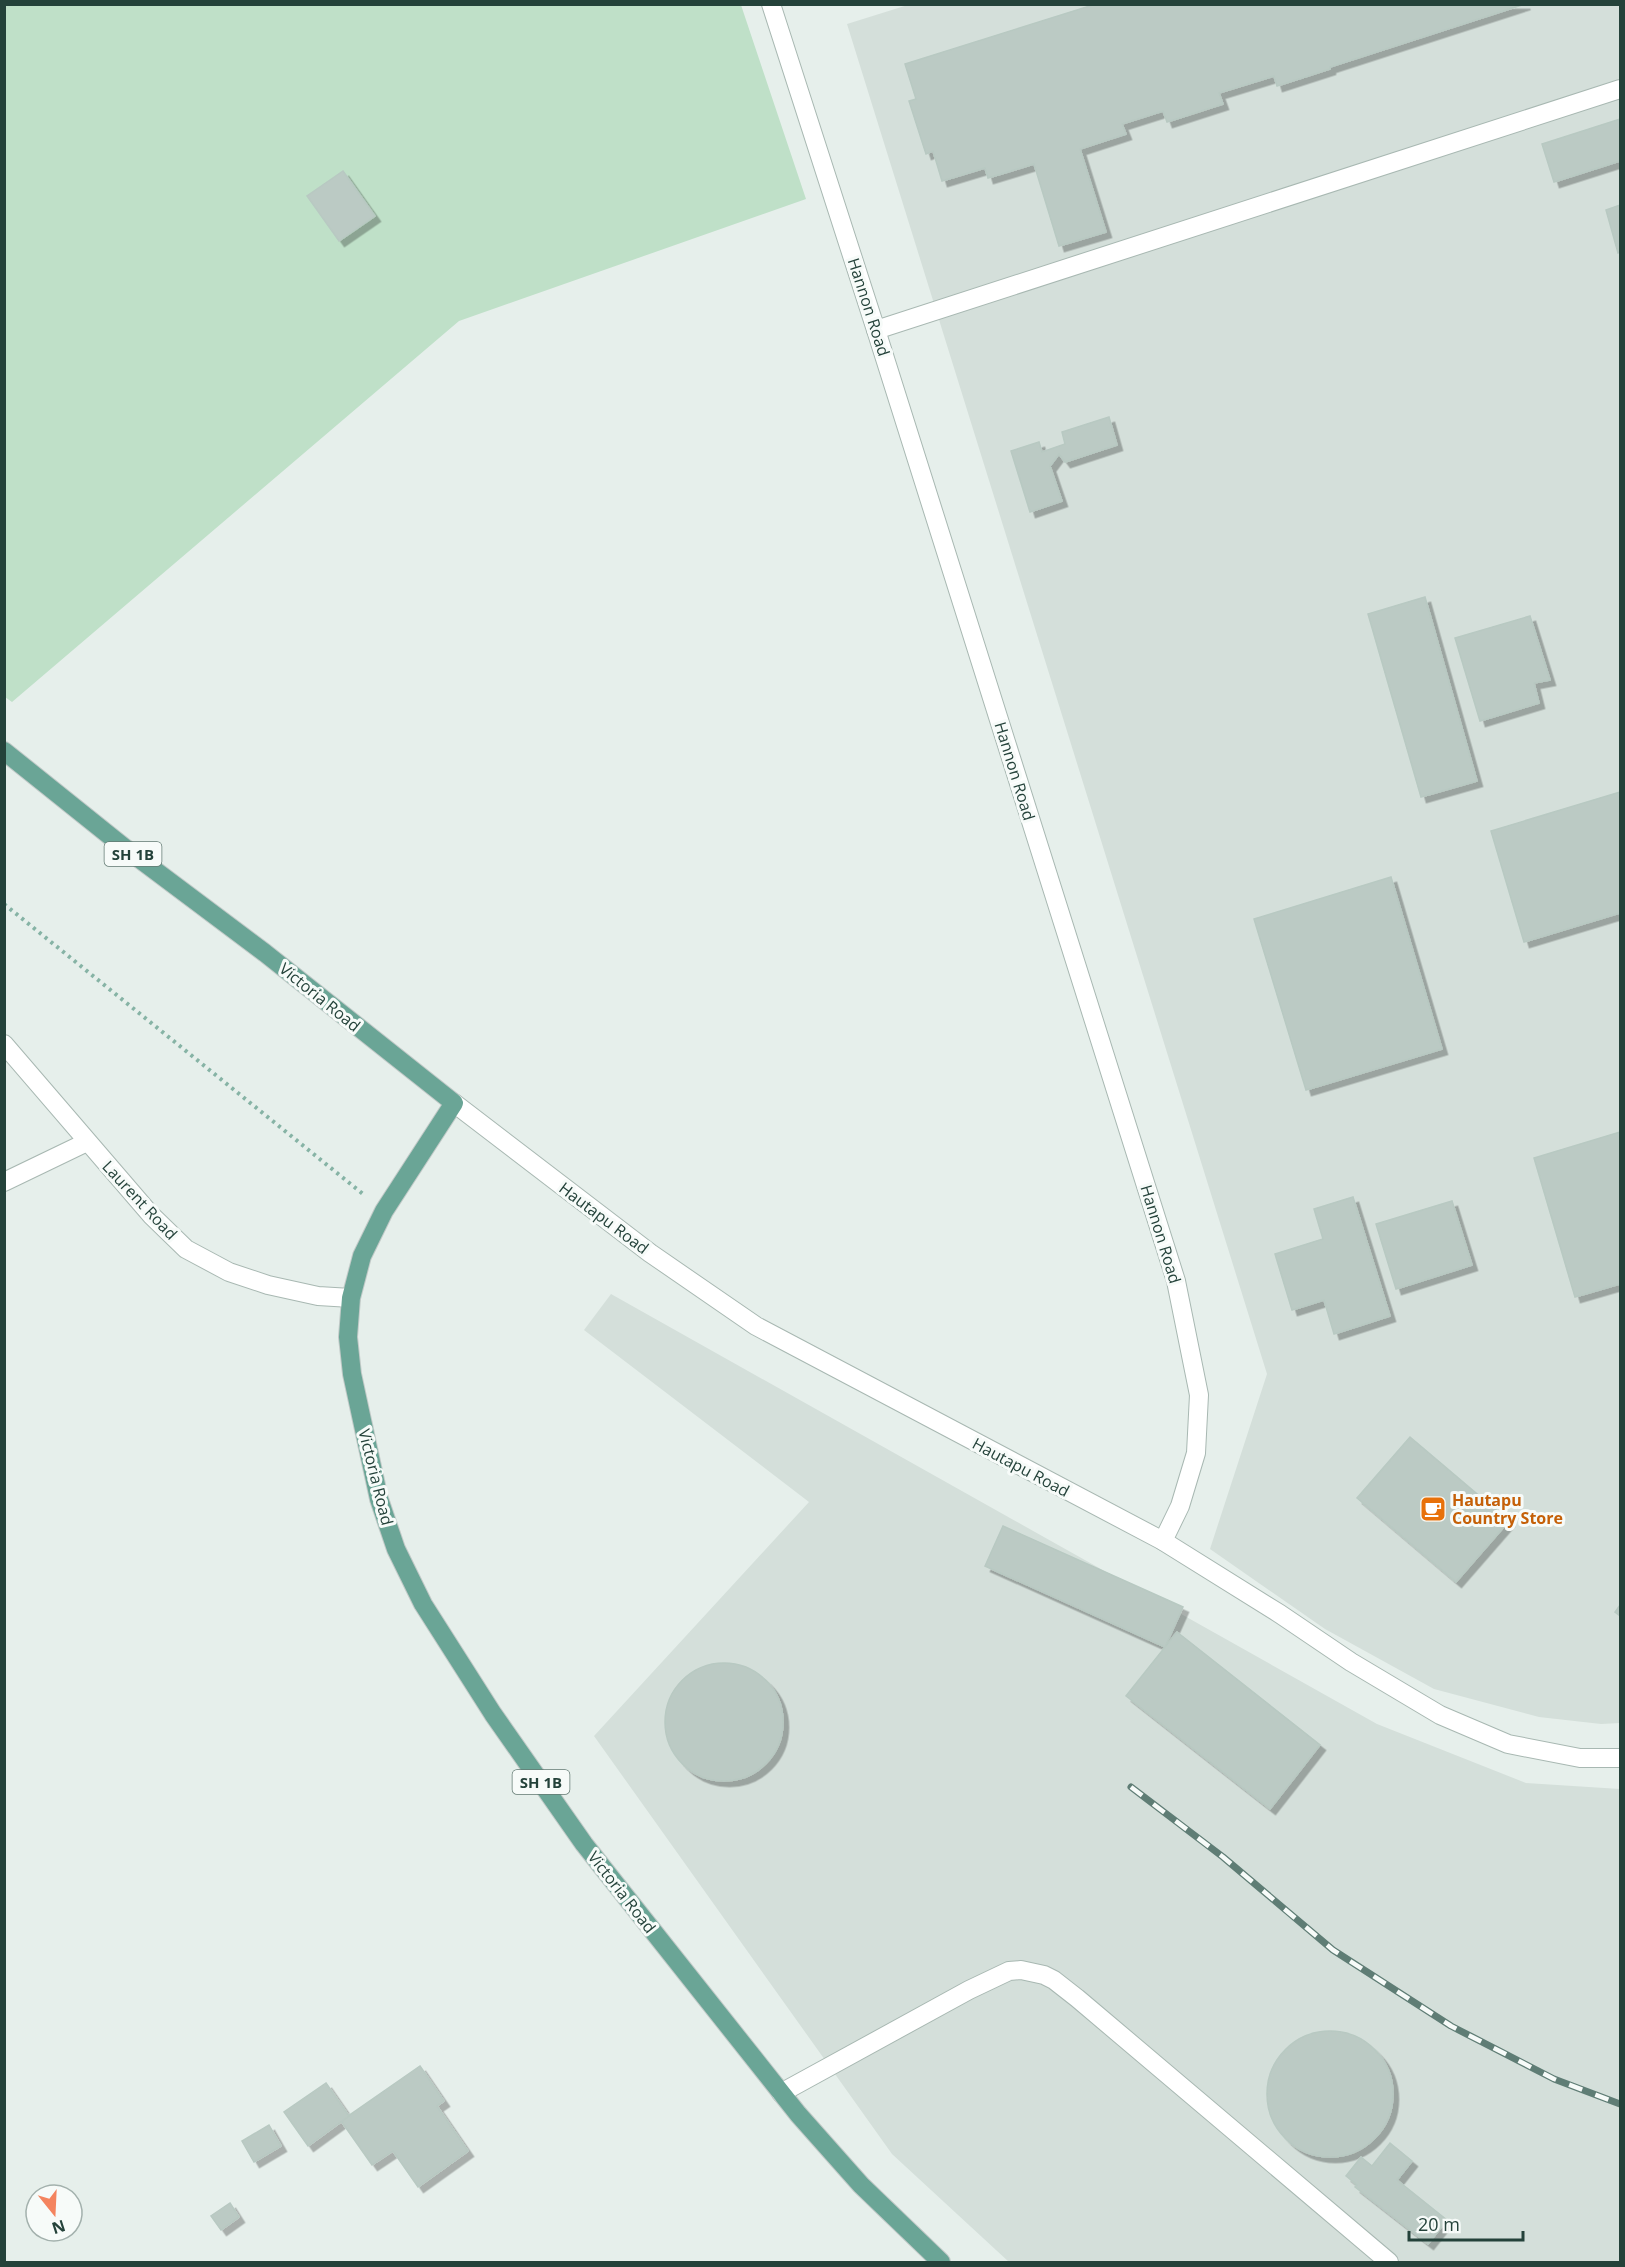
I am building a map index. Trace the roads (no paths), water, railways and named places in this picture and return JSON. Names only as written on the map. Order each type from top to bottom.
[{"type":"main road","name":"Victoria Road","points":[[4,751],[125,848],[265,953],[454,1103],[384,1211],[362,1256],[351,1298],[348,1336],[352,1374],[368,1455],[396,1549],[423,1604],[493,1714],[584,1844],[781,2093],[861,2186],[941,2262]]},
{"type":"street","name":"Hannon Road","points":[[771,4],[1176,1281],[1199,1395],[1196,1454],[1180,1506],[1163,1541]]},
{"type":"street","points":[[876,330],[1620,89]]},
{"type":"street","name":"Laurent Road","points":[[4,1044],[151,1215],[186,1249],[229,1272],[268,1285],[318,1296],[351,1298]]},
{"type":"street","name":"Hautapu Road","points":[[454,1103],[650,1253],[756,1326],[1163,1541],[1281,1614],[1351,1662],[1440,1715],[1508,1744],[1580,1758],[1620,1758]]},
{"type":"street","points":[[4,1182],[87,1142]]},
{"type":"street","points":[[781,2093],[969,1990],[1009,1971],[1033,1972],[1054,1980],[1077,1998],[1389,2262]]},
{"type":"railway","points":[[1131,1787],[1223,1857],[1333,1950],[1451,2026],[1554,2079],[1620,2104]]},
{"type":"place","name":"Hautapu Country Store","points":[[1433,1509]]}]
